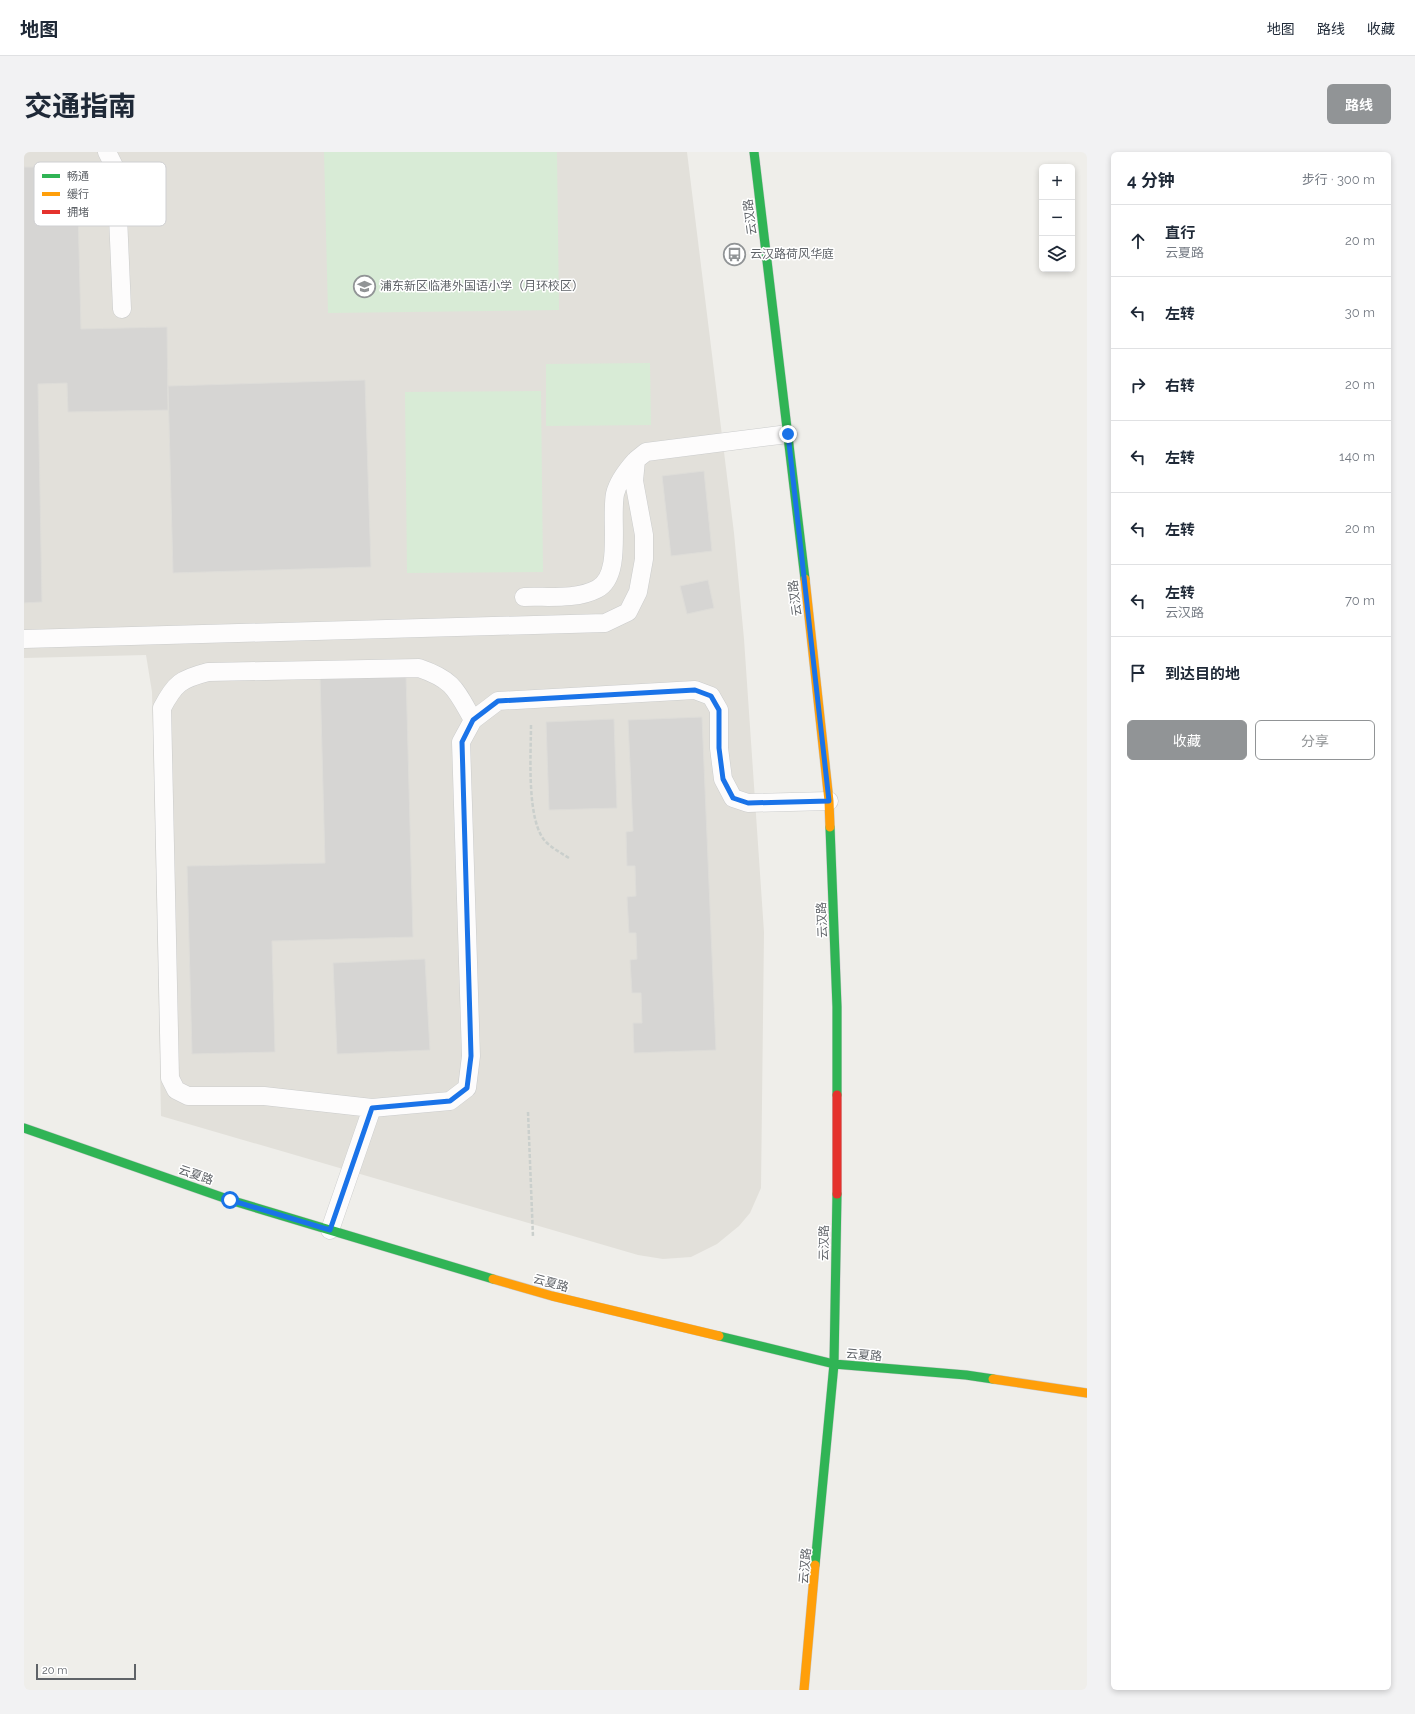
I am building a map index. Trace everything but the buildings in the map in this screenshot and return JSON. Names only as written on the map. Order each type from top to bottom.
[{"type":"street","name":"云汉路","points":[[754,152],[788,434],[829,801],[838,1007],[834,1364],[804,1690]]},
{"type":"street","name":"云夏路","points":[[24,1128],[230,1200],[427,1260],[552,1296],[834,1364],[966,1375],[1087,1393]]},
{"type":"lane","points":[[107,152],[112,162]]},
{"type":"lane","points":[[118,226],[122,309]]},
{"type":"lane","points":[[524,597],[582,594],[598,589],[610,576],[614,554],[613,510],[615,493],[624,474],[636,460],[646,452],[788,434]]},
{"type":"lane","points":[[24,639],[605,623],[628,612],[638,592],[644,559],[644,534],[634,480],[636,460]]},
{"type":"lane","points":[[473,720],[454,687],[439,675],[419,668],[208,672],[187,678],[172,690],[162,708],[170,1078],[176,1090],[188,1096],[264,1096],[372,1108],[450,1101],[467,1088],[471,1056],[462,742],[473,720],[498,701],[530,698],[695,690],[711,696],[719,710],[719,748],[723,779],[733,798],[748,803],[829,801]]},
{"type":"lane","points":[[330,1230],[372,1108]]},
{"type":"path","points":[[530,698],[533,807],[536,826],[546,842],[569,858]]},
{"type":"path","points":[[528,1112],[533,1237]]},
{"type":"shaded area","points":[[24,152],[687,152],[734,533],[744,639],[764,932],[761,1188],[750,1213],[739,1226],[717,1244],[691,1257],[663,1259],[638,1255],[161,1116],[152,692],[146,655],[24,658]]},
{"type":"green space","points":[[324,152],[557,152],[559,310],[328,313]]},
{"type":"green space","points":[[650,363],[651,425],[546,426],[546,364]]},
{"type":"green space","points":[[541,391],[543,572],[407,573],[405,392]]},
{"type":"traffic: fast","points":[[754,152],[805,579]]},
{"type":"traffic: fast","points":[[830,827],[837,1007],[837,1095]]},
{"type":"traffic: fast","points":[[24,1128],[230,1200],[493,1279]]},
{"type":"traffic: fast","points":[[815,1565],[834,1364],[837,1194]]},
{"type":"traffic: fast","points":[[719,1336],[834,1364],[966,1375],[993,1379]]},
{"type":"traffic: slow","points":[[805,579],[829,801],[830,827]]},
{"type":"traffic: slow","points":[[493,1279],[552,1296],[719,1336]]},
{"type":"traffic: slow","points":[[993,1379],[1087,1393]]},
{"type":"traffic: slow","points":[[804,1690],[815,1565]]},
{"type":"traffic: jam","points":[[837,1095],[837,1194]]},
{"type":"place","name":"云汉路荷风华庭","points":[[734,254]]},
{"type":"place","name":"浦东新区临港外国语小学（月环校区）","points":[[364,286]]},
{"type":"route","points":[[230,1200],[330,1230],[372,1108],[450,1101],[467,1088],[471,1056],[462,742],[473,720],[498,701],[530,698],[695,690],[711,696],[719,710],[719,748],[723,779],[733,798],[748,803],[829,801],[788,434]]}]
